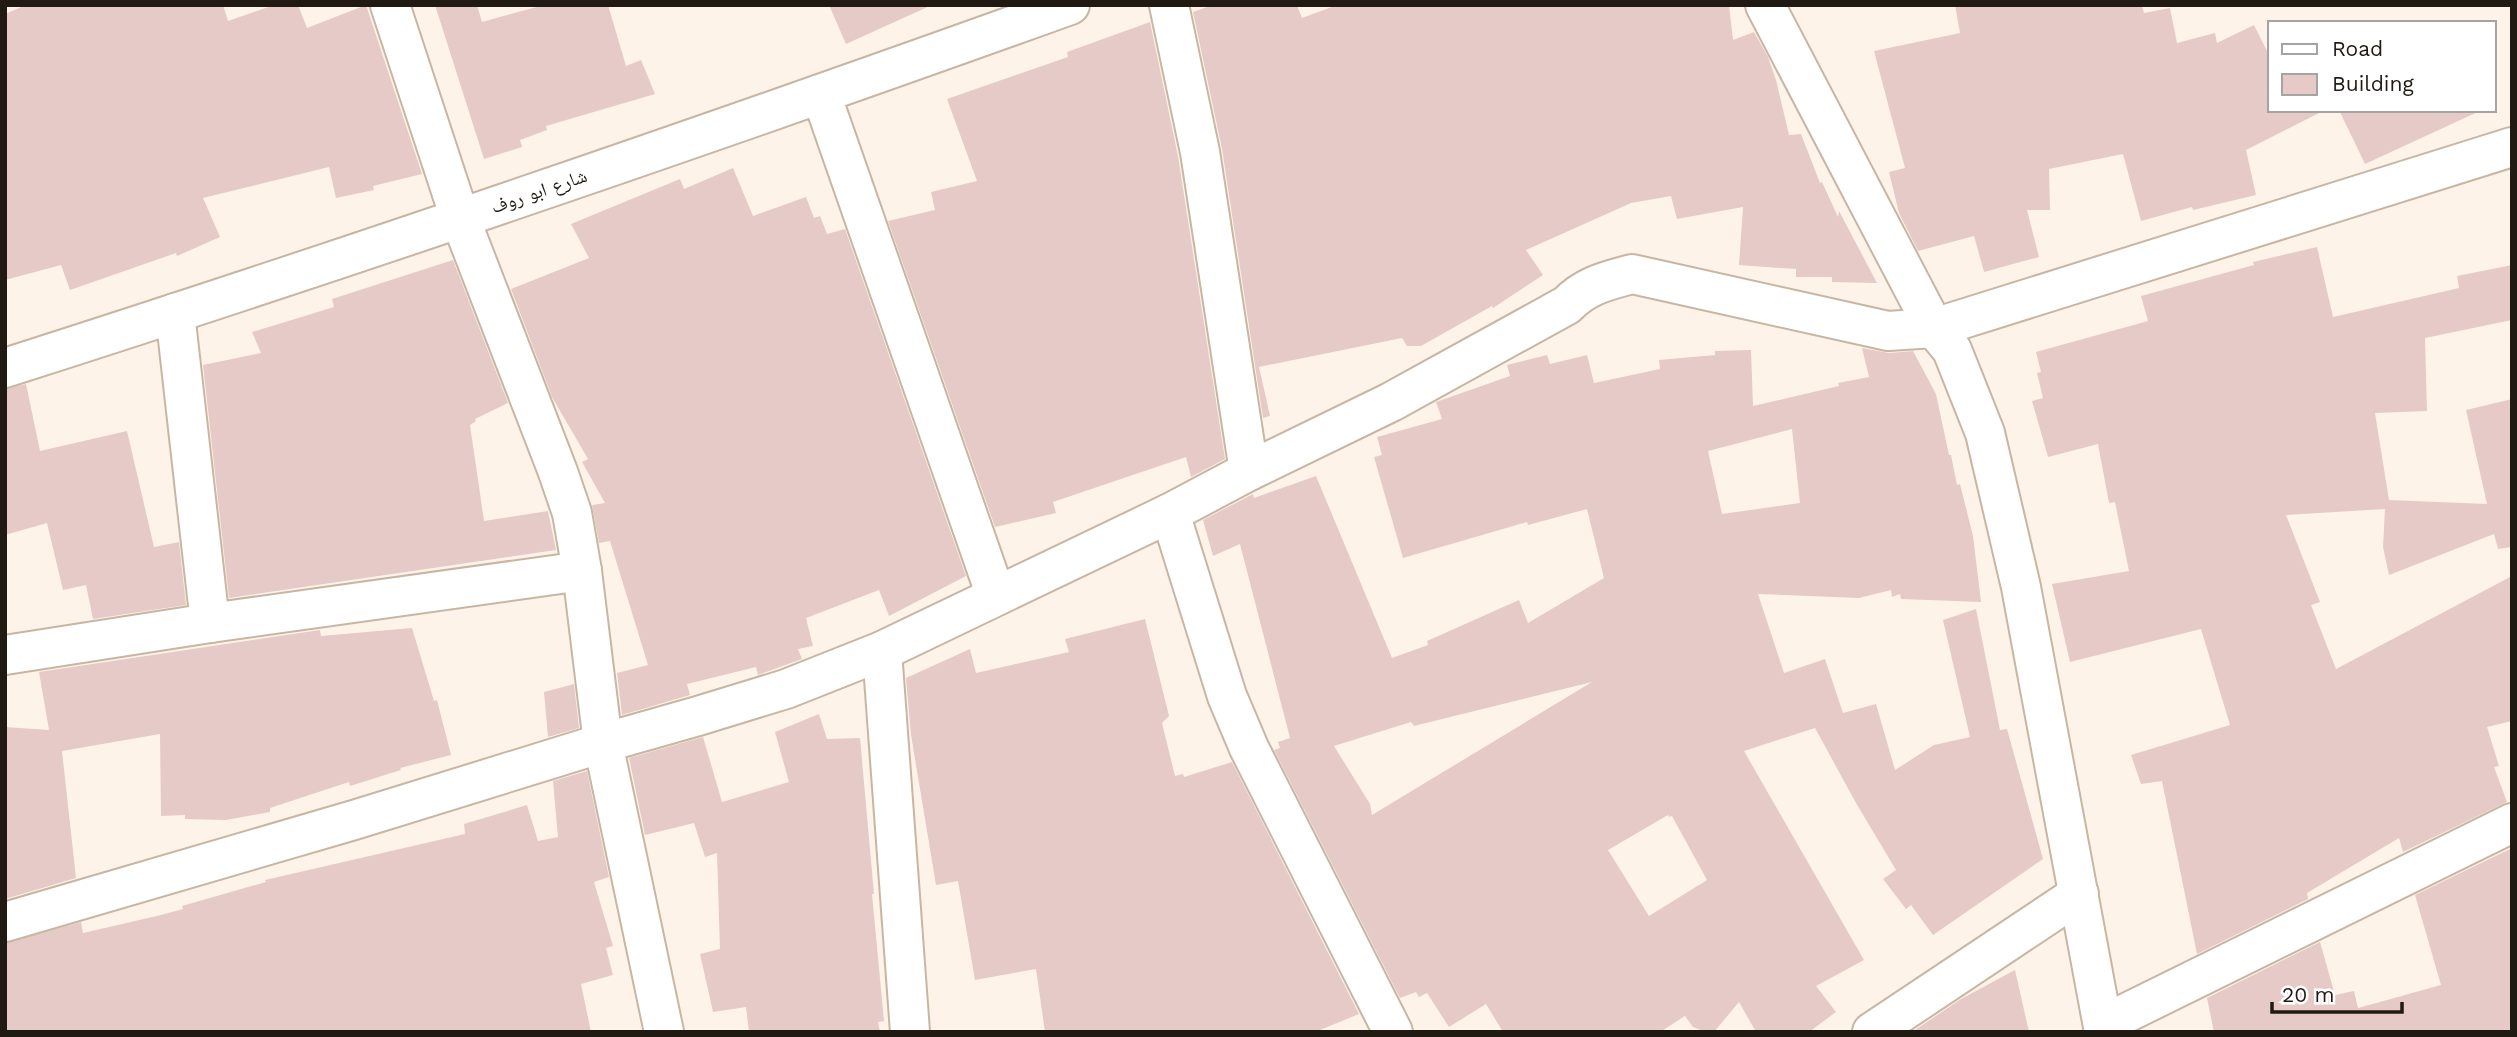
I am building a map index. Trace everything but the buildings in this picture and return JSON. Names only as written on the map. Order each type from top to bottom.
[{"type":"street","points":[[390,5],[460,218],[572,513],[582,571],[603,743],[664,1032]]},
{"type":"street","name":"شارع ابو روف","points":[[5,368],[460,218],[1070,5]]},
{"type":"street","points":[[1169,5],[1200,152],[1249,471]]},
{"type":"street","points":[[1765,5],[1934,328],[1952,349],[1985,433],[2021,587],[2104,1028],[2512,823]]},
{"type":"street","points":[[821,94],[996,596]]},
{"type":"street","points":[[5,922],[354,820],[786,688],[882,651],[1170,513],[1391,402],[1567,305],[1596,284],[1632,275],[1888,331],[1934,328],[2512,147]]},
{"type":"street","points":[[175,313],[211,623]]},
{"type":"street","points":[[1170,513],[1227,696],[1249,748],[1393,1032]]},
{"type":"street","points":[[5,655],[582,571]]},
{"type":"street","points":[[882,651],[910,1032]]},
{"type":"street","points":[[1872,1032],[2079,894]]}]
